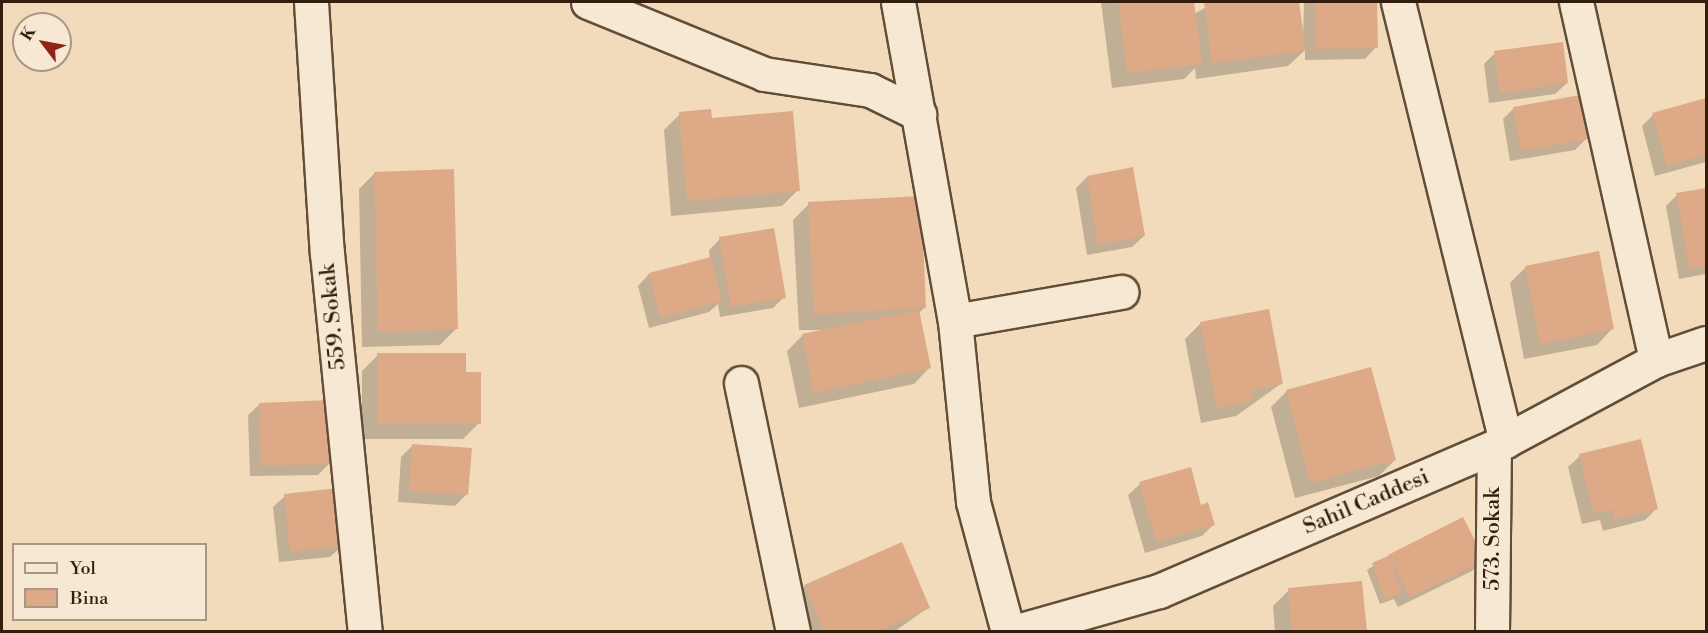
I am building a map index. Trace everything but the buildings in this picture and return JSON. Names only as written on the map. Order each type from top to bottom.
[{"type":"street","name":"559. Sokak","points":[[311,2],[327,252],[365,632]]},
{"type":"street","points":[[588,2],[764,74],[870,90],[919,114]]},
{"type":"street","points":[[898,2],[955,321],[973,502],[1008,632]]},
{"type":"street","name":"573. Sokak","points":[[1398,2],[1500,444],[1492,632]]},
{"type":"street","points":[[1576,2],[1656,360]]},
{"type":"street","points":[[955,321],[1122,292]]},
{"type":"street","name":"Sahil Caddesi","points":[[1014,632],[1159,591],[1500,444],[1656,360],[1707,343]]},
{"type":"street","points":[[741,383],[793,632]]}]
